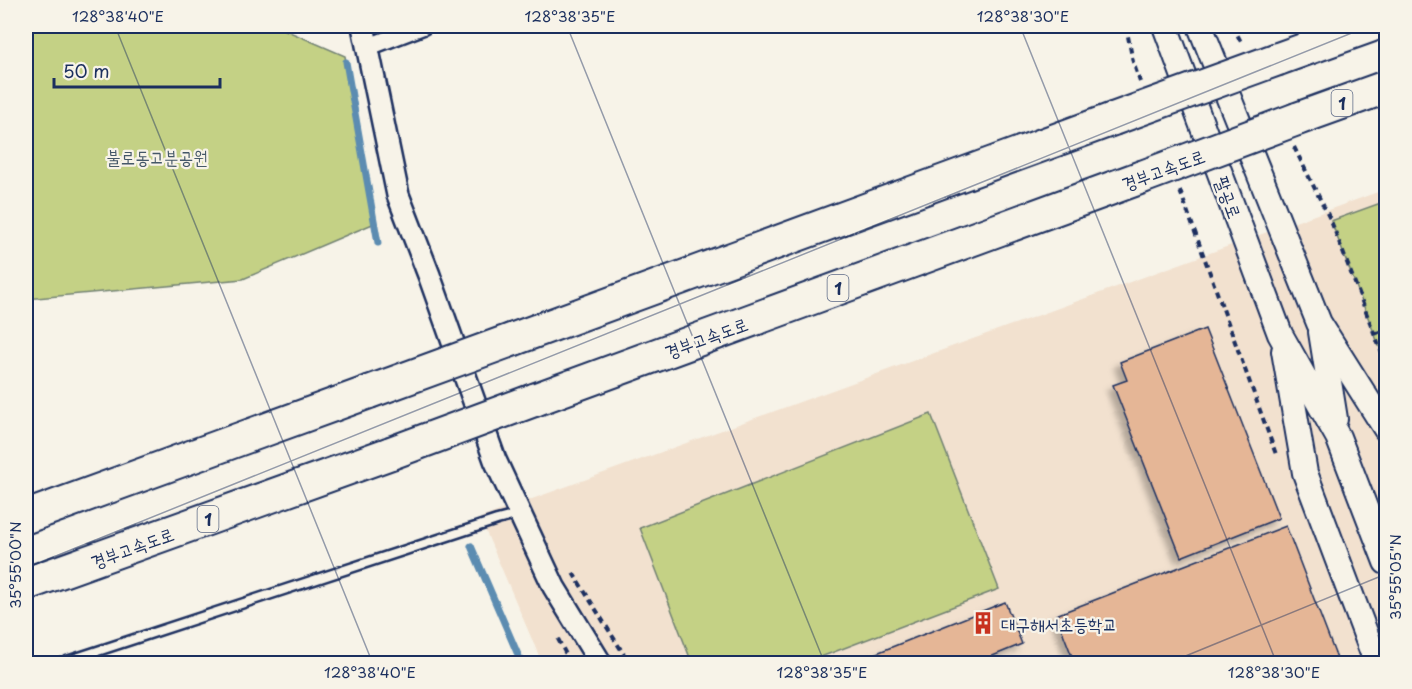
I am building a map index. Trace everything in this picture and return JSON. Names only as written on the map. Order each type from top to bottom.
[{"type":"highway","points":[[26,517],[1370,26]]},
{"type":"highway","name":"경부고속도로","points":[[26,584],[391,453],[1142,177],[1294,129],[1386,87]]},
{"type":"main road","name":"팔공로","points":[[1165,26],[1281,334]]},
{"type":"main road","name":"팔공로","points":[[1200,26],[1319,323]]},
{"type":"main road","points":[[1319,323],[1338,437]]},
{"type":"main road","points":[[1319,323],[1386,429]]},
{"type":"main road","points":[[1281,334],[1338,437],[1386,562]]},
{"type":"main road","points":[[1281,334],[1305,473],[1377,663]]},
{"type":"street","points":[[363,26],[398,195],[495,460],[554,587],[601,663]]},
{"type":"street","points":[[368,47],[428,30]]},
{"type":"lane","points":[[58,663],[520,514]]},
{"type":"path","points":[[428,30],[455,26]]},
{"type":"path","points":[[1126,26],[1133,62],[1141,85]]},
{"type":"path","points":[[1233,26],[1243,46]]},
{"type":"path","points":[[1294,129],[1386,364]]},
{"type":"path","points":[[1178,185],[1279,463]]},
{"type":"path","points":[[1375,334],[1386,329]]},
{"type":"path","points":[[567,563],[630,663]]},
{"type":"shaded area","points":[[1386,189],[1386,663],[542,663],[480,518]]},
{"type":"green space","name":"불로동고분공원","points":[[26,26],[276,26],[345,56],[375,223],[243,279],[26,299]]},
{"type":"green space","points":[[1386,201],[1386,364],[1331,221]]},
{"type":"green space","points":[[931,414],[999,589],[805,663],[692,663],[640,528]]},
{"type":"building","points":[[1205,329],[1279,518],[1181,557],[1113,385],[1127,380],[1120,362]]},
{"type":"building","points":[[1286,526],[1339,664],[1075,664],[1056,615]]},
{"type":"building","name":"대구해서초등학교","points":[[1005,602],[1022,644],[973,664],[849,664]]},
{"type":"waterway","points":[[346,62],[378,243]]},
{"type":"waterway","points":[[471,546],[522,664]]},
{"type":"place","name":"대구해서초등학교","points":[[983,623]]}]
